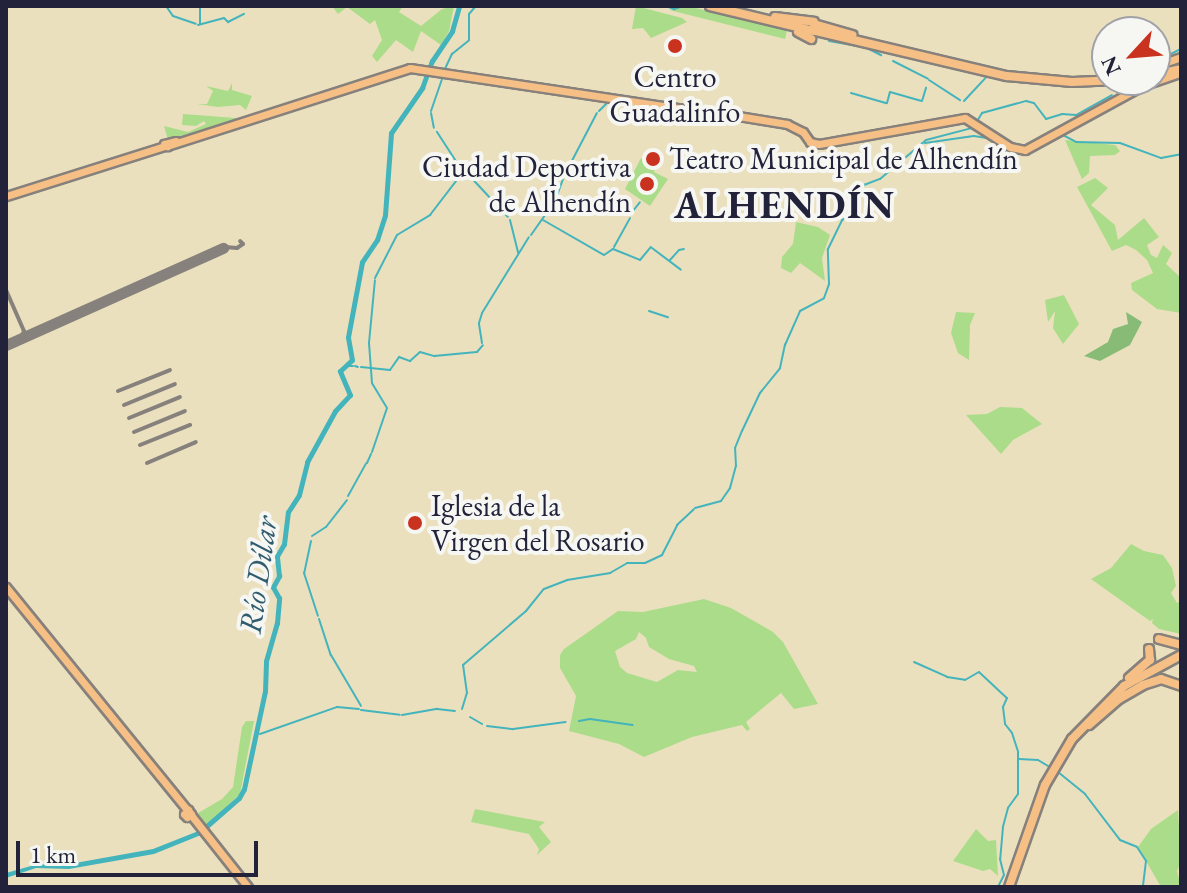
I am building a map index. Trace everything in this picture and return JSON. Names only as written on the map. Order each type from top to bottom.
[{"type":"highway","points":[[710,6],[1020,78],[1091,81]]},
{"type":"highway","points":[[722,6],[814,30],[1023,76],[1091,78]]},
{"type":"highway","points":[[1159,639],[1181,645]]},
{"type":"highway","points":[[1088,723],[1149,662],[1149,649]]},
{"type":"highway","points":[[1012,887],[1055,771],[1088,723],[1124,686],[1181,658]]},
{"type":"highway","points":[[1088,723],[1143,685],[1161,679],[1181,686]]},
{"type":"main road","points":[[6,196],[403,68],[425,68],[458,76],[725,115],[799,131],[814,146],[954,119],[975,122],[1010,147],[1026,150],[1122,96]]},
{"type":"main road","points":[[11,592],[248,887]]},
{"type":"green space","points":[[332,6],[403,6],[399,12],[421,26],[442,9],[454,6],[449,31],[441,45],[421,31],[413,52],[396,40],[377,62],[372,56],[382,40],[375,20],[370,24],[347,7],[338,14]]},
{"type":"green space","points":[[636,6],[687,22],[651,38],[643,28],[632,29]]},
{"type":"green space","points":[[687,6],[787,30],[785,39],[669,10]]},
{"type":"green space","points":[[232,83],[232,90],[252,96],[246,110],[240,105],[218,107],[197,104],[207,104],[213,91],[206,86],[228,91]]},
{"type":"green space","points":[[183,114],[236,119],[168,140],[164,126],[188,132],[206,124],[204,121],[196,126],[182,125]]},
{"type":"green space","points":[[1065,140],[1115,145],[1120,151],[1115,155],[1090,156],[1089,173],[1082,179]]},
{"type":"green space","name":"Ciudad Deportiva de Alhendín","points":[[641,158],[656,166],[654,172],[668,179],[650,206],[625,189]]},
{"type":"green space","points":[[1095,178],[1108,188],[1091,205],[1115,225],[1118,240],[1144,218],[1159,237],[1147,245],[1151,255],[1157,258],[1163,245],[1172,253],[1166,264],[1181,278],[1181,313],[1157,309],[1132,290],[1131,283],[1153,273],[1147,260],[1136,250],[1126,245],[1112,251],[1077,187]]},
{"type":"green space","points":[[796,222],[818,227],[830,235],[822,258],[825,281],[800,263],[791,273],[781,268],[782,257],[793,244]]},
{"type":"green space","points":[[1064,295],[1079,324],[1063,344],[1053,328],[1055,311],[1048,322],[1045,300]]},
{"type":"green space","points":[[956,312],[975,313],[970,325],[969,360],[958,353],[951,333]]},
{"type":"green space","points":[[1126,312],[1142,322],[1130,345],[1100,361],[1084,356],[1108,342],[1113,329],[1128,324]]},
{"type":"green space","points":[[1000,407],[1022,408],[1042,424],[1013,440],[1001,454],[966,415],[987,414]]},
{"type":"green space","points":[[1131,544],[1163,555],[1172,568],[1176,586],[1171,593],[1177,603],[1181,601],[1181,634],[1159,629],[1152,623],[1153,619],[1150,621],[1091,579],[1111,568]]},
{"type":"green space","points":[[704,599],[731,608],[773,632],[783,642],[818,704],[794,709],[781,693],[746,722],[750,729],[747,731],[742,725],[692,737],[644,757],[619,744],[569,731],[576,696],[560,668],[560,655],[618,611],[643,612]],"holes":[[[639,632],[646,638],[649,647],[669,659],[694,666],[697,672],[678,670],[657,682],[627,673],[620,667],[615,651],[636,639]]]},
{"type":"green space","points":[[246,721],[254,721],[240,794],[203,828],[193,816],[222,799],[233,787],[242,727]]},
{"type":"green space","points":[[475,809],[545,822],[539,827],[551,842],[537,855],[539,849],[529,834],[471,822]]},
{"type":"green space","points":[[1178,810],[1181,862],[1177,871],[1181,887],[1161,887],[1138,847],[1151,829]]},
{"type":"green space","points":[[976,829],[988,841],[996,840],[998,876],[990,869],[983,871],[953,861]]},
{"type":"water","points":[[201,830],[201,835],[154,854],[69,869],[36,868],[6,878],[6,873],[38,864],[64,865],[153,849]]},
{"type":"waterway","points":[[166,6],[173,16],[196,24]]},
{"type":"waterway","points":[[200,6],[200,24]]},
{"type":"waterway","name":"Río Dílar","points":[[201,831],[239,798],[244,789],[265,691],[266,661],[277,623],[279,598],[273,587],[279,576],[277,556],[284,544],[288,512],[299,495],[307,462],[335,411],[350,395],[340,371],[352,360],[348,337],[362,262],[377,240],[385,215],[391,133],[422,88],[432,61],[452,31],[459,6]]},
{"type":"waterway","points":[[444,71],[452,54],[469,40],[469,14],[476,6]]},
{"type":"waterway","points":[[666,6],[674,9],[684,6]]},
{"type":"waterway","points":[[198,25],[224,18],[228,22],[244,14]]},
{"type":"waterway","points":[[829,41],[867,48],[881,55]]},
{"type":"waterway","points":[[1171,54],[1181,49]]},
{"type":"waterway","points":[[893,61],[928,79]]},
{"type":"waterway","points":[[964,101],[987,76]]},
{"type":"waterway","points":[[431,111],[443,77]]},
{"type":"waterway","points":[[929,80],[960,100]]},
{"type":"waterway","points":[[922,101],[926,88]]},
{"type":"waterway","points":[[851,93],[887,103],[890,92],[921,101]]},
{"type":"waterway","points":[[976,123],[982,113],[1026,101],[1034,103],[1046,119],[1062,114],[1076,115],[1110,96]]},
{"type":"waterway","points":[[599,111],[610,100]]},
{"type":"waterway","points":[[431,113],[434,128]]},
{"type":"waterway","points":[[531,235],[555,201],[564,176],[597,113]]},
{"type":"waterway","points":[[695,508],[721,501],[730,488],[736,466],[735,448],[742,431],[760,393],[780,368],[785,345],[800,311],[824,298],[829,284],[828,249],[842,220],[857,212],[856,196],[864,185],[880,179],[926,140],[972,128]]},
{"type":"waterway","points":[[375,278],[397,235],[430,215],[463,172],[437,132]]},
{"type":"waterway","points":[[1061,134],[1076,142],[1120,143],[1161,158],[1181,154]]},
{"type":"waterway","points":[[925,143],[974,136],[993,139]]},
{"type":"waterway","points":[[464,170],[508,217]]},
{"type":"waterway","points":[[633,211],[640,202]]},
{"type":"waterway","points":[[614,247],[630,218]]},
{"type":"waterway","points":[[510,220],[518,253]]},
{"type":"waterway","points":[[543,220],[604,255],[613,249],[640,260],[651,247]]},
{"type":"waterway","points":[[482,343],[479,323],[482,313],[529,237]]},
{"type":"waterway","points":[[652,248],[681,270]]},
{"type":"waterway","points":[[670,260],[684,249]]},
{"type":"waterway","points":[[372,452],[387,408],[372,383],[369,343],[375,280]]},
{"type":"waterway","points":[[649,311],[668,317]]},
{"type":"waterway","points":[[361,367],[390,370],[399,357],[410,361],[420,352],[434,356],[477,352],[483,345]]},
{"type":"waterway","name":"Río Dílar","points":[[346,366],[353,366]]},
{"type":"waterway","points":[[367,463],[371,454]]},
{"type":"waterway","points":[[348,496],[366,464]]},
{"type":"waterway","points":[[312,536],[326,527],[347,500]]},
{"type":"waterway","points":[[462,709],[467,693],[463,665],[526,611],[544,589],[567,580],[610,573],[627,563],[645,563],[662,555],[677,525],[694,509]]},
{"type":"waterway","points":[[311,541],[304,573],[318,616]]},
{"type":"waterway","points":[[319,619],[331,655],[361,706]]},
{"type":"waterway","points":[[914,662],[947,677],[965,680],[979,672],[1007,698],[1003,707],[1005,724],[1012,733],[1018,752],[1018,794],[1008,808],[1003,827],[1000,859],[1004,875],[998,887]]},
{"type":"waterway","points":[[260,734],[337,707],[359,709]]},
{"type":"waterway","points":[[402,715],[437,709],[455,711]]},
{"type":"waterway","points":[[361,710],[400,715]]},
{"type":"waterway","points":[[470,717],[482,724]]},
{"type":"waterway","points":[[579,721],[590,719],[633,725]]},
{"type":"waterway","points":[[487,726],[513,729],[566,722]]},
{"type":"waterway","points":[[1019,759],[1038,760],[1053,769]]},
{"type":"waterway","points":[[1058,772],[1085,794],[1120,840],[1137,847],[1146,861],[1143,887]]},
{"type":"taxiway","points":[[225,247],[237,248],[243,244],[240,241]]},
{"type":"taxiway","points":[[6,290],[24,331],[21,338]]},
{"type":"taxiway","points":[[118,391],[170,370]]},
{"type":"taxiway","points":[[124,405],[175,384]]},
{"type":"taxiway","points":[[129,418],[180,397]]},
{"type":"taxiway","points":[[134,432],[185,411]]},
{"type":"taxiway","points":[[140,445],[190,425]]},
{"type":"taxiway","points":[[147,463],[196,442]]},
{"type":"runway","points":[[6,345],[223,248]]},
{"type":"place","name":"Centro Guadalinfo","points":[[675,46]]},
{"type":"place","name":"Teatro Municipal de Alhendín","points":[[653,159]]},
{"type":"place","name":"Ciudad Deportiva de Alhendín","points":[[647,184]]},
{"type":"place","name":"Iglesia de la Virgen del Rosario","points":[[415,523]]},
{"type":"district","name":"ALHENDÍN","points":[[785,205]]}]
